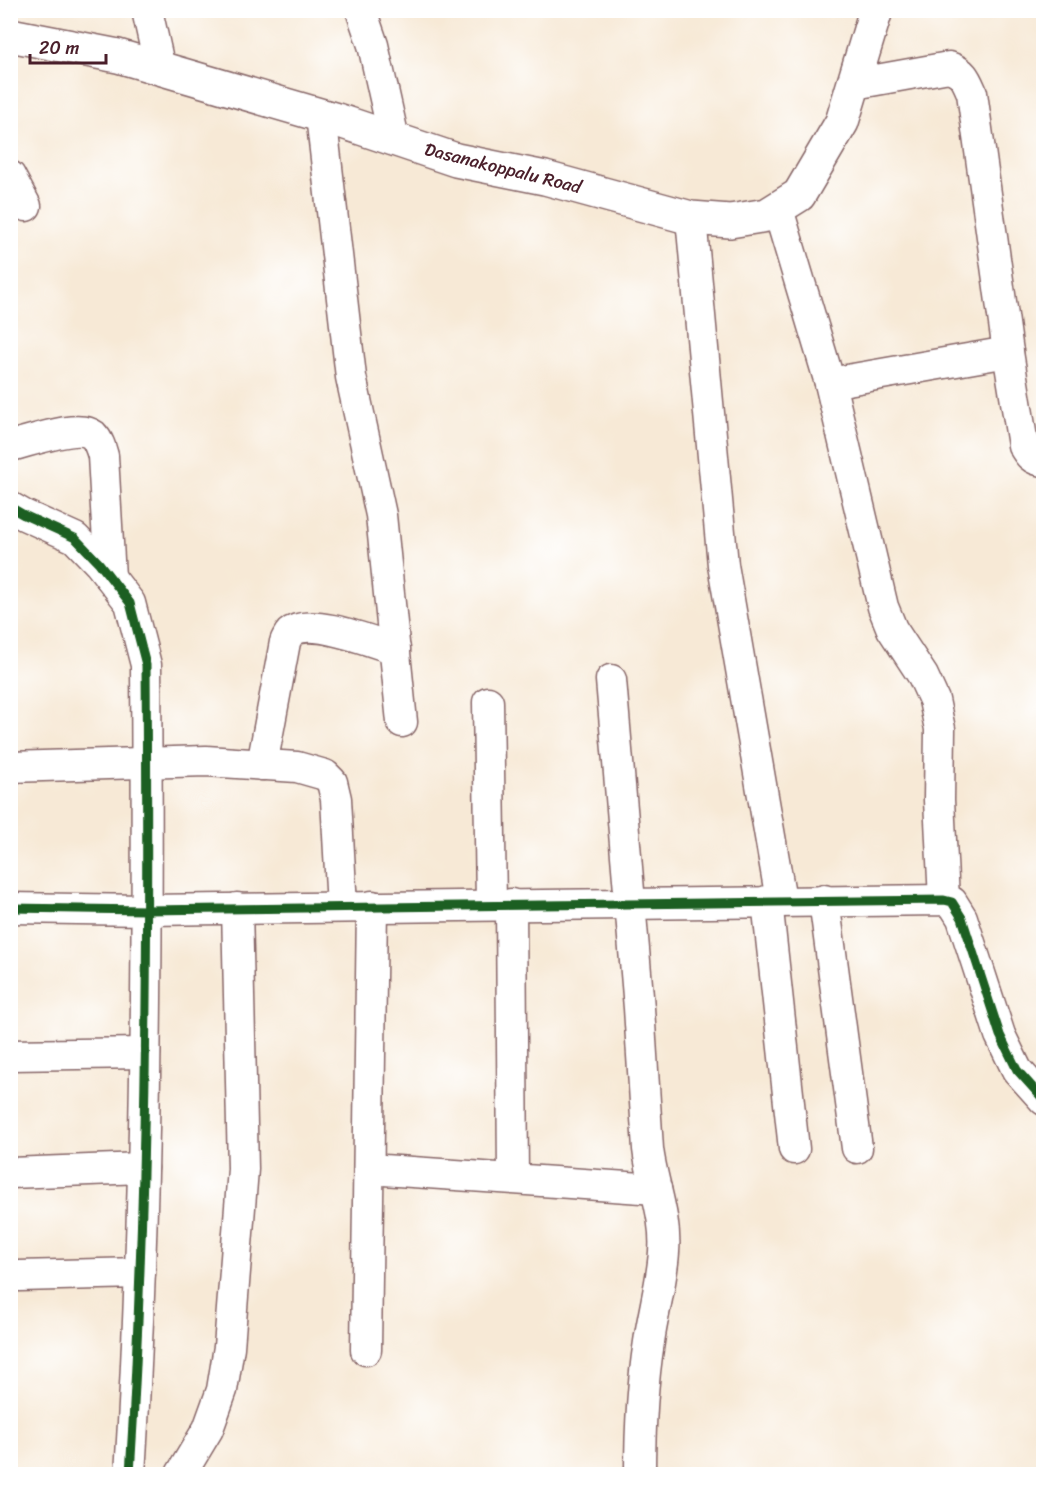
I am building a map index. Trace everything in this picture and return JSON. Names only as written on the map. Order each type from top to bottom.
[{"type":"street","points":[[147,10],[160,69]]},
{"type":"street","points":[[361,10],[373,45],[394,139]]},
{"type":"street","name":"Dasanakoppalu Road","points":[[10,35],[118,56],[321,115],[456,160],[545,178],[691,218],[730,221],[767,215],[799,195],[842,122],[876,10]]},
{"type":"street","points":[[854,84],[949,67],[959,70],[967,81],[972,93],[1023,445],[1029,456],[1038,461],[1044,461]]},
{"type":"street","points":[[321,115],[351,377],[381,515],[402,722]]},
{"type":"street","points":[[10,176],[26,206]]},
{"type":"street","points":[[778,208],[830,383],[883,607],[892,629],[923,676],[934,700],[940,729],[939,800],[944,900]]},
{"type":"street","points":[[691,218],[723,565],[774,901],[794,1149]]},
{"type":"street","points":[[830,383],[1008,352]]},
{"type":"street","points":[[10,446],[77,429],[91,434],[99,442],[103,456],[110,577]]},
{"type":"street","points":[[10,507],[75,538],[99,563],[130,603],[146,665],[145,1053],[140,1273],[130,1474]]},
{"type":"street","points":[[262,765],[285,642],[290,633],[310,626],[395,649]]},
{"type":"street","points":[[611,681],[639,1008],[648,1149],[663,1225],[664,1252],[648,1344],[642,1402],[640,1474]]},
{"type":"street","points":[[488,702],[501,904],[513,1178]]},
{"type":"street","points":[[10,767],[206,761],[297,767],[325,775],[332,782],[336,799],[342,907]]},
{"type":"street","points":[[824,900],[857,1148]]},
{"type":"street","points":[[10,908],[146,910],[944,900],[952,902],[962,918],[1000,1035],[1017,1070],[1044,1100]]},
{"type":"street","points":[[366,1350],[372,906]]},
{"type":"street","points":[[181,1474],[208,1428],[222,1390],[229,1347],[243,1169],[237,908]]},
{"type":"street","points":[[10,1055],[145,1053]]},
{"type":"street","points":[[10,1173],[142,1168]]},
{"type":"street","points":[[369,1169],[656,1189]]},
{"type":"street","points":[[19,1276],[140,1273]]},
{"type":"cycle path","points":[[10,507],[75,538],[99,563],[130,603],[146,665],[145,1070],[140,1272],[130,1474]]},
{"type":"cycle path","points":[[10,908],[146,910],[944,900],[952,902],[962,918],[1000,1035],[1017,1070],[1044,1100]]}]
